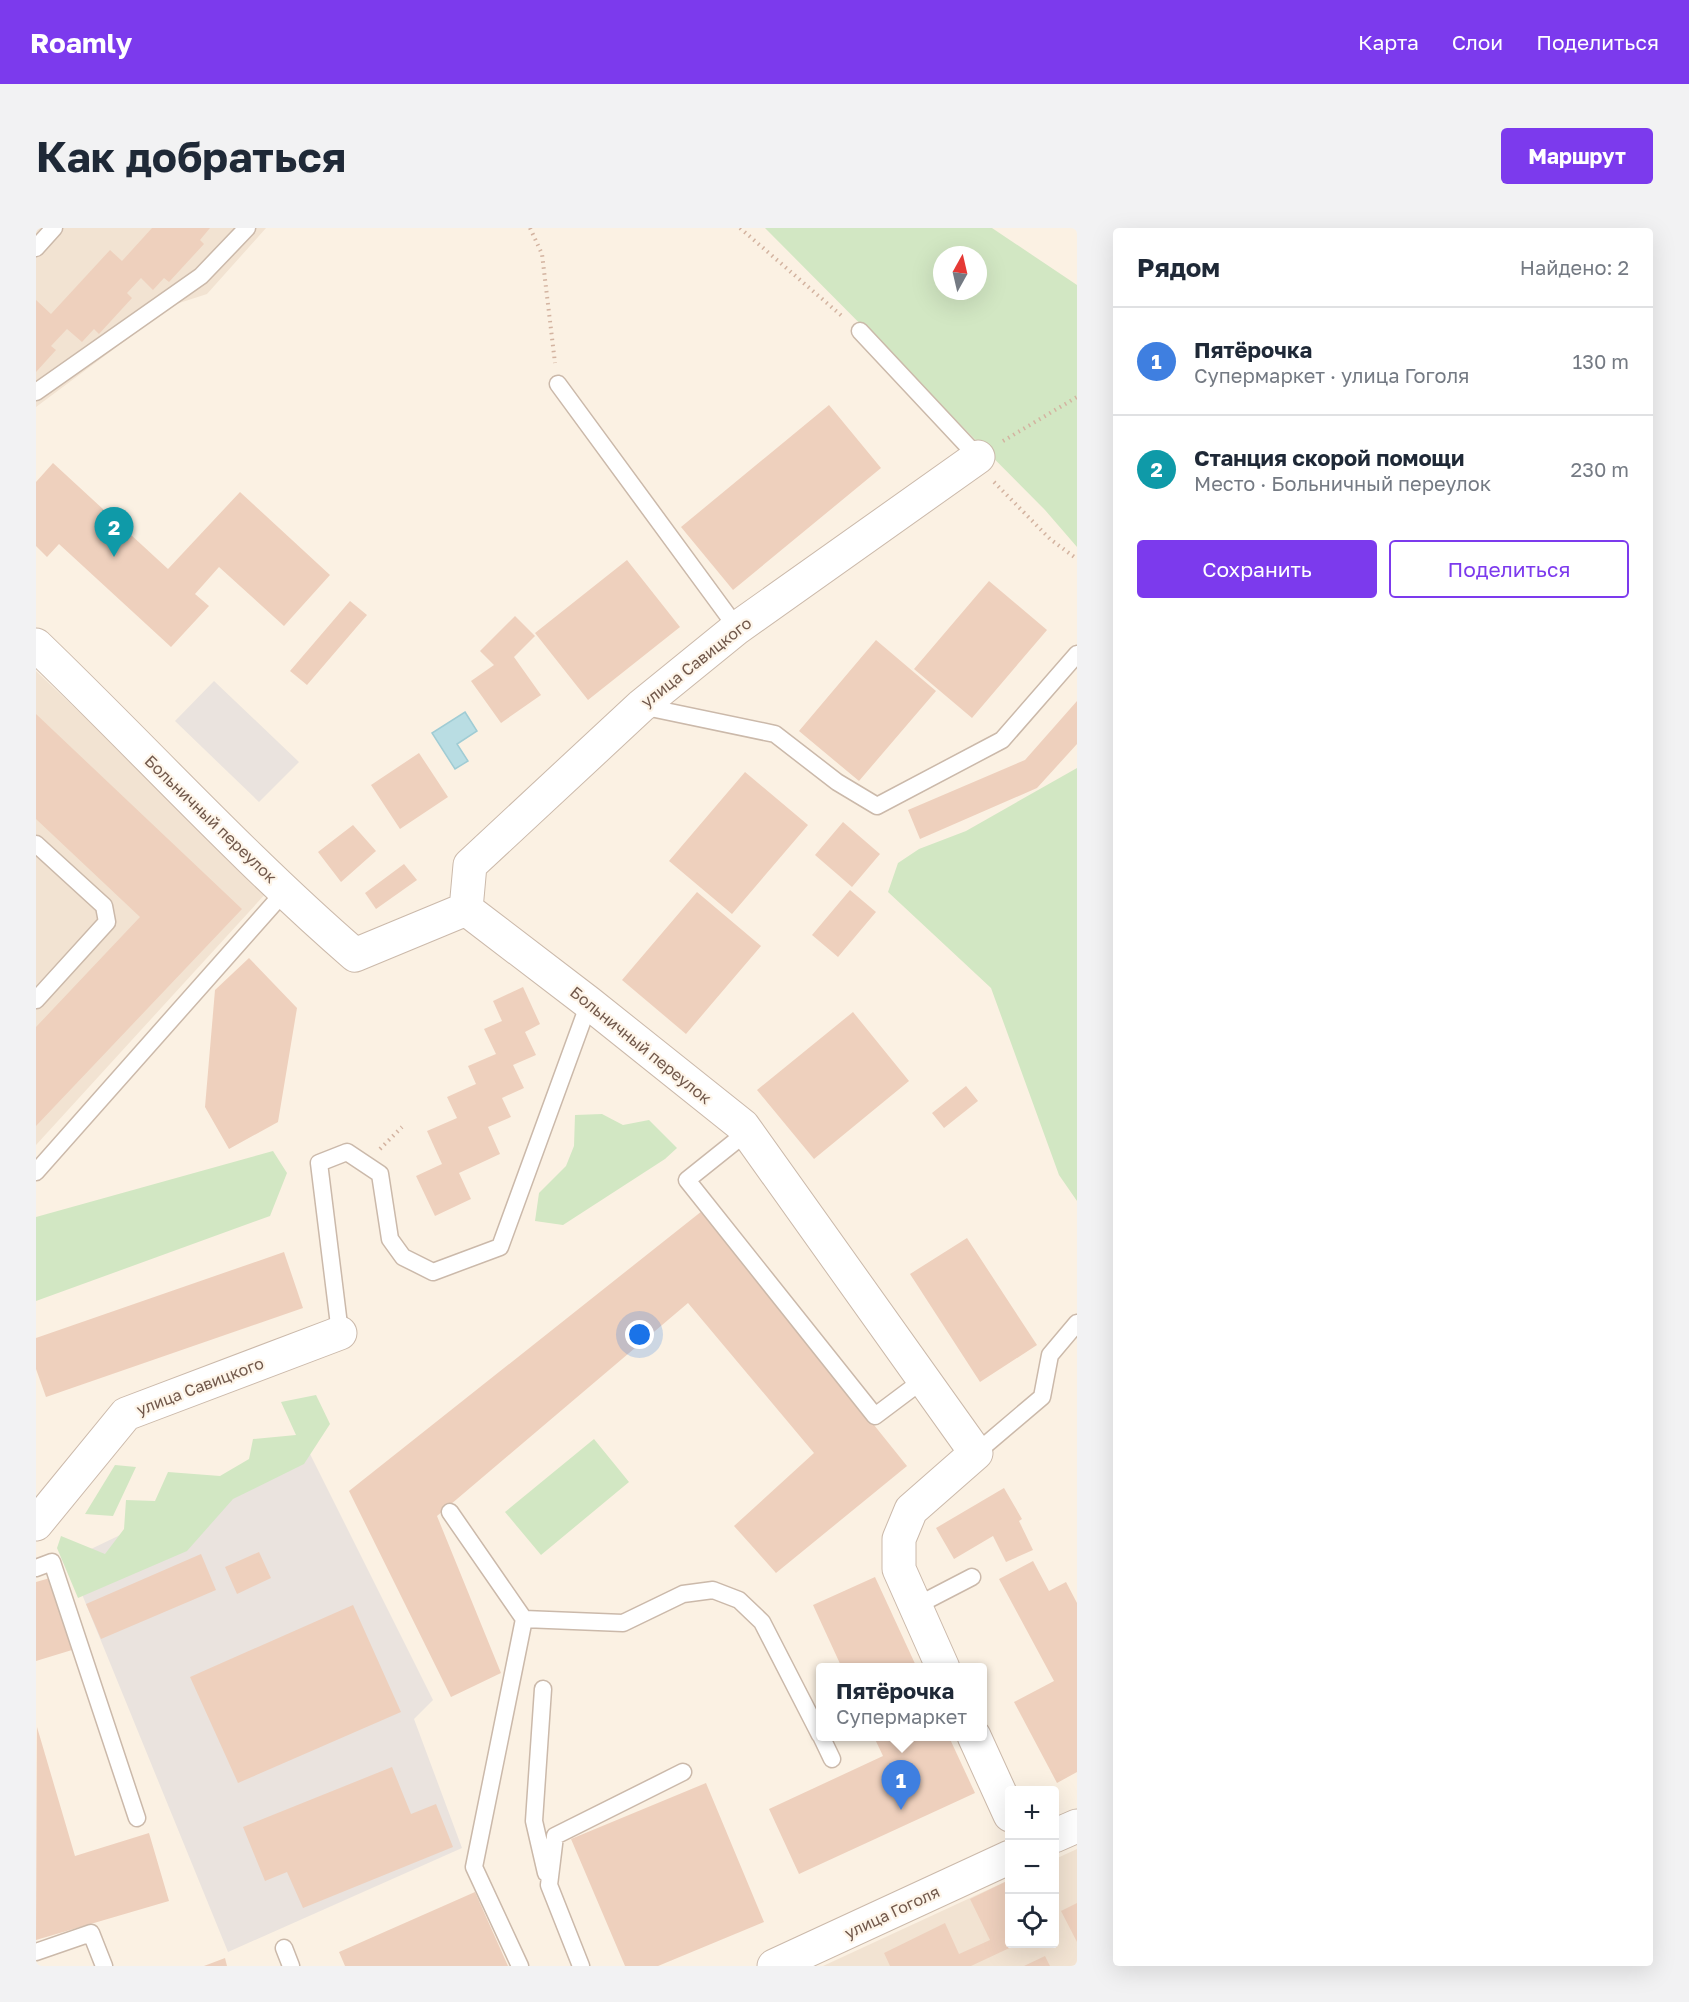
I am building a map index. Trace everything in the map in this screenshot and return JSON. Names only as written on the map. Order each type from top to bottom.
[{"type":"street","name":"улица Савицкого","points":[[466,909],[470,865],[641,706],[737,628],[975,459]]},
{"type":"street","name":"Больничный переулок","points":[[36,645],[120,727],[162,773],[285,891],[356,955],[466,909],[589,1002],[747,1132],[976,1453]]},
{"type":"street","name":"улица Савицкого","points":[[36,1524],[126,1414],[340,1333]]},
{"type":"street","points":[[941,1663],[899,1569],[900,1539],[910,1510],[976,1453]]},
{"type":"street","points":[[976,1741],[1005,1804]]},
{"type":"street","points":[[1059,1834],[1077,1826]]},
{"type":"street","name":"улица Гоголя","points":[[774,1966],[807,1959],[1005,1860]]},
{"type":"lane","points":[[36,248],[54,228]]},
{"type":"lane","points":[[36,392],[201,276],[247,228]]},
{"type":"lane","points":[[860,332],[975,459]]},
{"type":"lane","points":[[558,384],[737,628]]},
{"type":"lane","points":[[641,706],[775,735],[837,782],[877,806],[1002,740],[1077,654]]},
{"type":"lane","points":[[36,844],[104,906],[107,922],[36,1000]]},
{"type":"lane","points":[[36,1172],[285,891]]},
{"type":"lane","points":[[340,1333],[319,1163],[347,1152],[380,1174],[390,1239],[403,1257],[434,1272],[500,1246],[589,1002]]},
{"type":"lane","points":[[747,1132],[687,1180],[875,1416],[923,1380]]},
{"type":"lane","points":[[976,1453],[1042,1397],[1050,1355],[1077,1323]]},
{"type":"lane","points":[[450,1512],[524,1619],[474,1868],[520,1966]]},
{"type":"lane","points":[[36,1569],[52,1562],[137,1818]]},
{"type":"lane","points":[[916,1606],[972,1577]]},
{"type":"lane","points":[[524,1619],[623,1623],[683,1594],[713,1590],[740,1600],[762,1622],[816,1728]]},
{"type":"lane","points":[[543,1689],[534,1821],[549,1886],[581,1966]]},
{"type":"lane","points":[[823,1741],[832,1759]]},
{"type":"lane","points":[[549,1886],[555,1836],[683,1772]]},
{"type":"lane","points":[[36,1952],[91,1933],[104,1966]]},
{"type":"lane","points":[[284,1948],[291,1966]]},
{"type":"path","points":[[530,228],[542,254],[558,384]]},
{"type":"path","points":[[741,228],[860,332]]},
{"type":"path","points":[[1077,397],[975,459],[1050,539],[1077,559]]},
{"type":"path","points":[[365,1164],[402,1127]]},
{"type":"shaded area","points":[[36,228],[266,228],[207,294],[173,305],[36,407]]},
{"type":"shaded area","points":[[36,671],[268,891],[36,1145]]},
{"type":"shaded area","points":[[214,681],[299,762],[259,802],[175,721]]},
{"type":"shaded area","points":[[306,1446],[433,1700],[414,1719],[462,1848],[228,1952],[68,1560]]},
{"type":"shaded area","points":[[1077,1849],[1077,1966],[823,1966],[1005,1882],[1005,1948],[1059,1948],[1059,1857]]},
{"type":"green space","points":[[765,228],[992,228],[1077,285],[1077,547],[1045,510]]},
{"type":"green space","points":[[1077,768],[1077,1201],[1059,1175],[991,988],[888,892],[898,863],[919,849],[966,831]]},
{"type":"green space","points":[[602,1114],[623,1125],[649,1120],[677,1148],[665,1159],[563,1225],[535,1221],[539,1193],[566,1166],[574,1146],[575,1115]]},
{"type":"green space","points":[[273,1151],[287,1173],[270,1216],[36,1301],[36,1217]]},
{"type":"green space","points":[[316,1395],[330,1424],[304,1464],[233,1499],[187,1551],[78,1598],[57,1548],[61,1536],[105,1554],[124,1529],[126,1500],[155,1501],[168,1472],[220,1476],[249,1459],[253,1439],[296,1435],[281,1402]]},
{"type":"green space","points":[[594,1439],[629,1482],[541,1555],[505,1512]]},
{"type":"green space","points":[[115,1465],[136,1467],[113,1516],[85,1514]]},
{"type":"water","points":[[465,712],[477,731],[457,744],[468,761],[455,769],[432,733]]},
{"type":"building","points":[[152,228],[210,228],[200,240],[204,244],[169,282],[164,278],[153,290],[141,278],[127,293],[132,298],[99,334],[94,329],[82,342],[67,329],[51,346],[56,350],[36,372],[36,300],[51,314],[110,250],[122,261]]},
{"type":"building","points":[[829,405],[881,468],[733,590],[681,527]]},
{"type":"building","points":[[53,463],[168,569],[240,492],[330,575],[284,626],[219,567],[195,594],[209,606],[171,647],[59,544],[47,557],[36,546],[36,482]]},
{"type":"building","points":[[627,560],[680,627],[588,700],[535,633]]},
{"type":"building","points":[[989,581],[1047,630],[972,718],[914,669]]},
{"type":"building","points":[[350,601],[367,615],[307,685],[290,671]]},
{"type":"building","points":[[515,616],[535,636],[514,657],[541,695],[501,723],[471,681],[494,665],[480,651]]},
{"type":"building","points":[[876,640],[936,691],[859,781],[799,731]]},
{"type":"building","points":[[1077,701],[1077,744],[1037,788],[920,839],[908,810],[1025,760]]},
{"type":"building","points":[[36,714],[242,909],[36,1126],[36,1027],[140,917],[36,819]]},
{"type":"building","points":[[419,753],[448,797],[400,829],[371,785]]},
{"type":"building","points":[[745,772],[808,825],[732,914],[669,861]]},
{"type":"building","points":[[843,822],[880,854],[852,887],[815,855]]},
{"type":"building","points":[[353,825],[376,851],[341,882],[318,852]]},
{"type":"building","points":[[404,864],[417,880],[376,909],[365,893]]},
{"type":"building","points":[[850,890],[876,912],[838,957],[812,935]]},
{"type":"building","points":[[697,892],[761,946],[686,1034],[622,980]]},
{"type":"building","points":[[249,958],[297,1008],[278,1122],[229,1149],[205,1107],[215,990]]},
{"type":"building","points":[[523,987],[540,1024],[525,1032],[536,1055],[513,1065],[524,1088],[502,1098],[511,1117],[488,1127],[500,1154],[459,1173],[471,1199],[435,1216],[416,1176],[442,1164],[427,1131],[457,1118],[447,1097],[476,1084],[468,1066],[496,1054],[484,1029],[502,1021],[493,1001]]},
{"type":"building","points":[[853,1012],[909,1081],[814,1159],[757,1090]]},
{"type":"building","points":[[966,1086],[978,1101],[944,1128],[932,1113]]},
{"type":"building","points":[[702,1211],[907,1466],[776,1573],[734,1526],[814,1453],[688,1303],[437,1516],[501,1673],[451,1697],[349,1491]]},
{"type":"building","points":[[967,1238],[1037,1345],[980,1382],[910,1274]]},
{"type":"building","points":[[284,1252],[303,1308],[46,1397],[36,1369],[36,1338]]},
{"type":"building","points":[[1004,1488],[1022,1519],[1019,1521],[1033,1550],[1006,1562],[993,1536],[954,1559],[936,1528]]},
{"type":"building","points":[[259,1552],[271,1578],[237,1594],[225,1567]]},
{"type":"building","points":[[201,1554],[216,1590],[101,1639],[86,1604]]},
{"type":"building","points":[[1033,1561],[1049,1591],[1066,1582],[1077,1603],[1077,1772],[1057,1783],[1014,1702],[1054,1681],[999,1579]]},
{"type":"building","points":[[875,1577],[915,1663],[840,1663],[813,1605]]},
{"type":"building","points":[[50,1578],[72,1650],[36,1661],[36,1582]]},
{"type":"building","points":[[353,1605],[401,1712],[238,1783],[190,1677]]},
{"type":"building","points":[[37,1727],[75,1856],[149,1833],[169,1901],[36,1940]]},
{"type":"building","points":[[876,1741],[951,1741],[975,1793],[799,1874],[769,1809],[883,1756]]},
{"type":"building","points":[[392,1767],[411,1814],[436,1804],[453,1847],[303,1908],[287,1872],[265,1881],[243,1827]]},
{"type":"building","points":[[706,1783],[764,1922],[658,1966],[625,1966],[571,1839]]},
{"type":"building","points":[[1005,1882],[1005,1948],[1009,1948],[971,1966],[890,1966],[884,1953],[945,1923],[959,1954],[990,1940],[970,1899]]},
{"type":"building","points":[[475,1892],[508,1966],[345,1966],[339,1952]]},
{"type":"building","points":[[1077,1903],[1077,1942],[1061,1911]]},
{"type":"building","points":[[1045,1956],[1050,1966],[1024,1966]]},
{"type":"building","points":[[225,1958],[227,1966],[204,1966]]},
{"type":"place","name":"Станция скорой помощи","points":[[114,557]]},
{"type":"place","name":"Пятёрочка","points":[[901,1810]]}]
